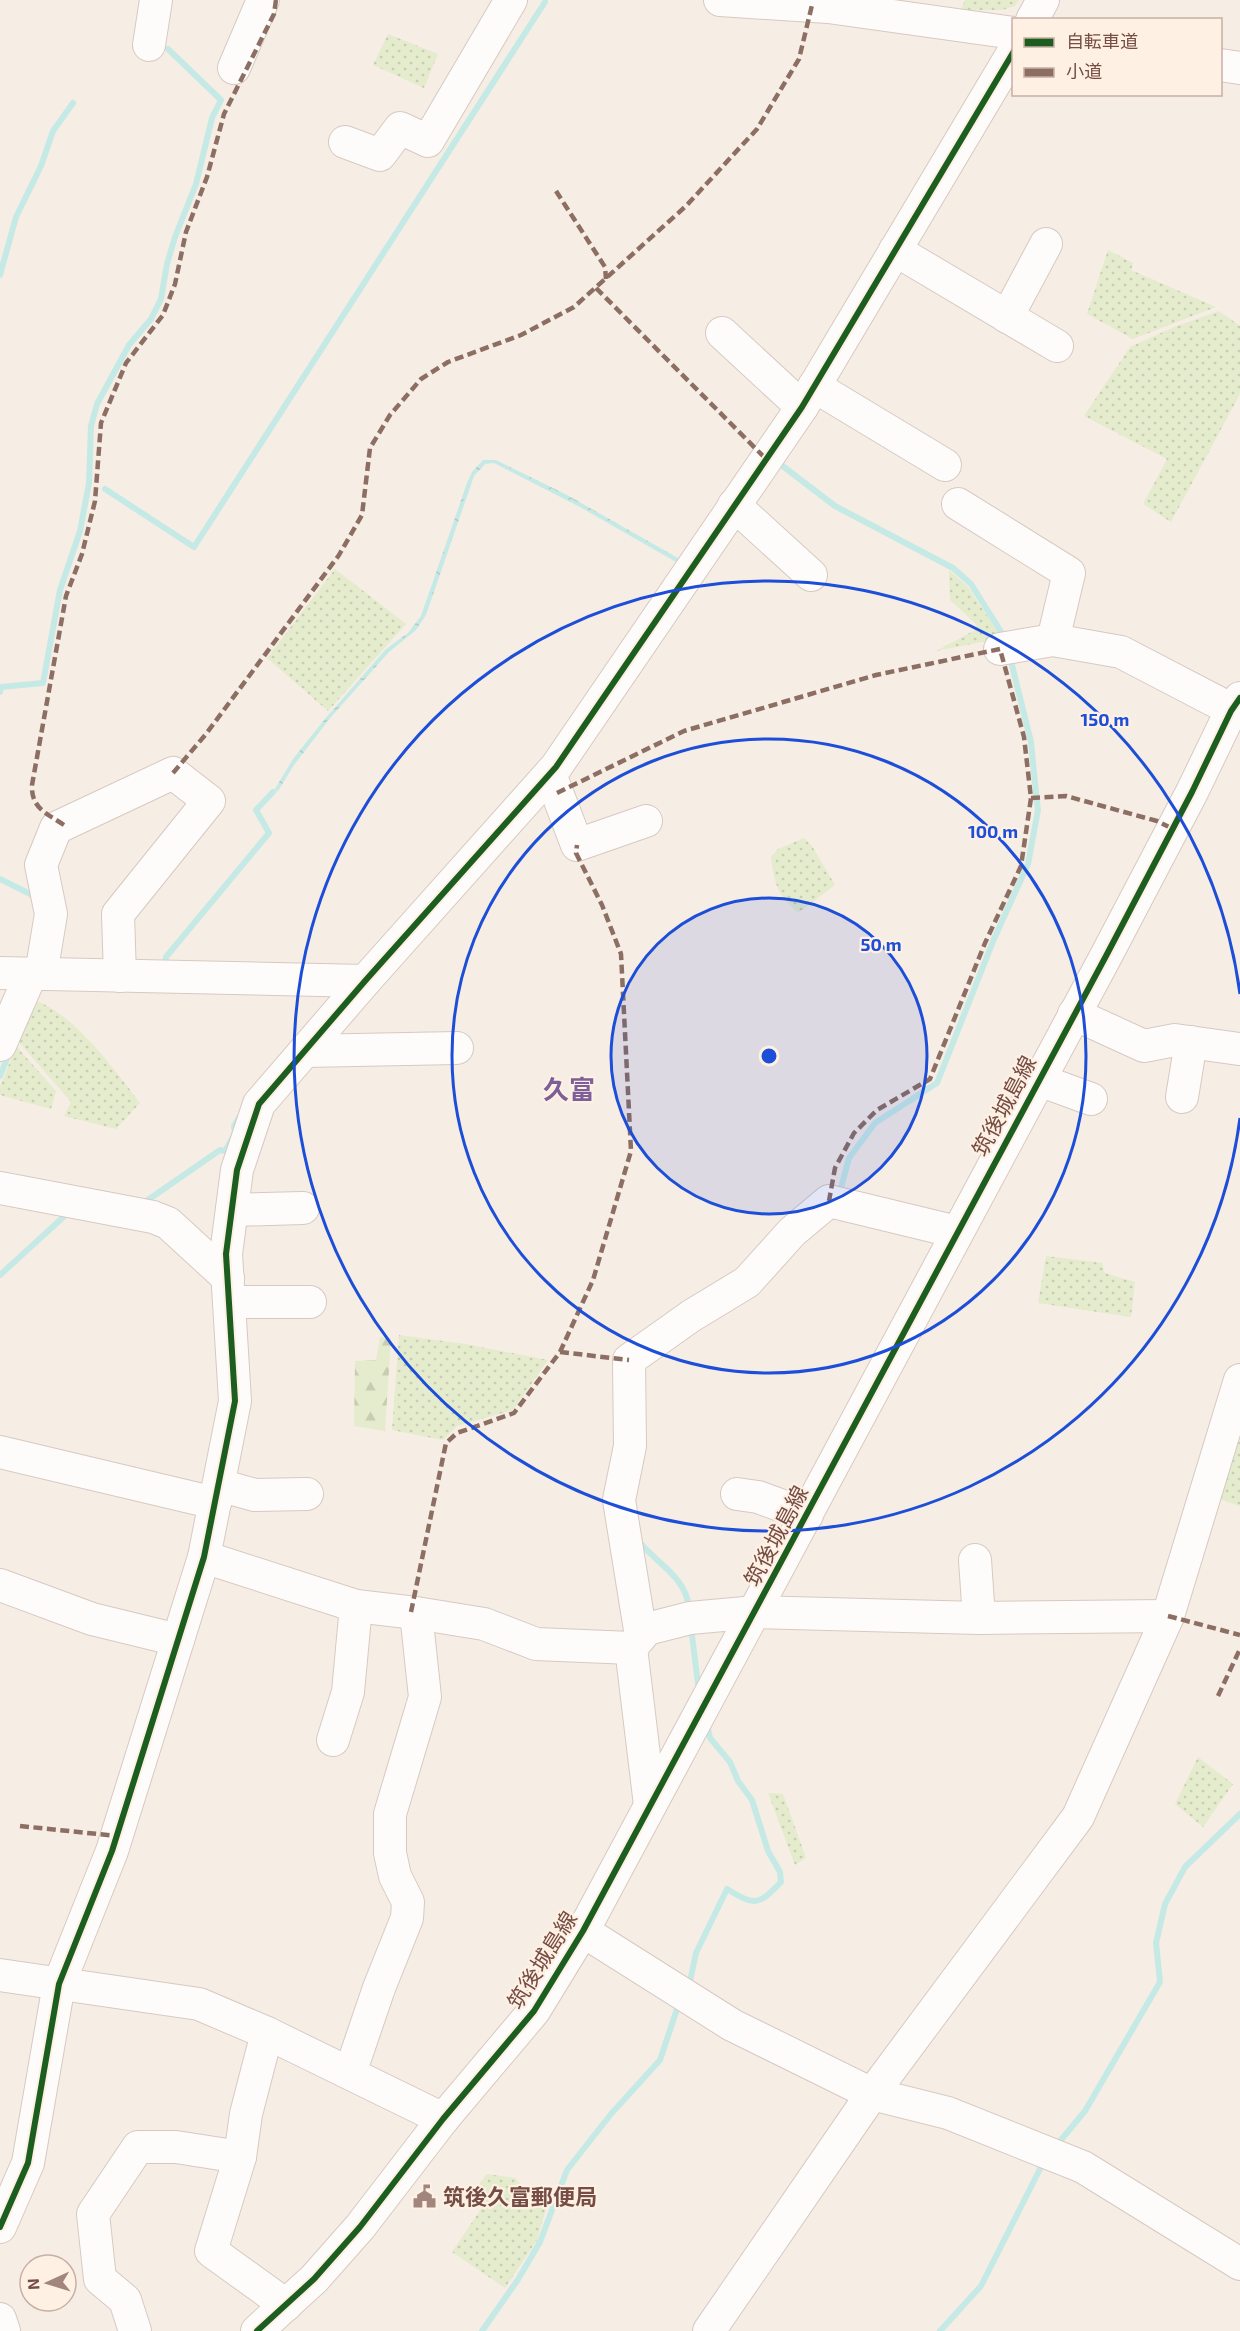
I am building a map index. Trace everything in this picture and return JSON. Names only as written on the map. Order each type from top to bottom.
[{"type":"street","points":[[149,45],[156,0]]},
{"type":"street","points":[[234,68],[263,0]]},
{"type":"street","points":[[345,142],[380,155],[400,129],[428,141],[511,0]]},
{"type":"street","points":[[720,0],[828,7],[1012,33]]},
{"type":"street","points":[[1033,18],[1043,0]]},
{"type":"street","points":[[0,2227],[28,2163],[59,1984],[112,1851],[204,1557],[236,1401],[226,1254],[237,1170],[259,1104],[365,981],[550,774],[808,396],[1012,54]]},
{"type":"street","points":[[1222,65],[1240,68]]},
{"type":"street","points":[[1007,317],[1046,244]]},
{"type":"street","points":[[895,250],[1057,346]]},
{"type":"street","points":[[722,333],[808,396],[945,465]]},
{"type":"street","points":[[958,504],[1069,573],[1053,640]]},
{"type":"street","points":[[734,506],[811,575]]},
{"type":"street","points":[[1000,649],[1053,640],[1120,652],[1237,708]]},
{"type":"street","name":"筑後城島線","points":[[257,2331],[315,2279],[360,2227],[443,2119],[534,2012],[583,1931],[756,1612],[1237,708]]},
{"type":"street","points":[[0,1046],[36,974],[51,914],[41,864],[56,828],[173,773],[209,801],[118,914],[120,976]]},
{"type":"street","points":[[550,774],[577,845],[645,821]]},
{"type":"street","points":[[0,973],[365,981]]},
{"type":"street","points":[[1074,1014],[1144,1046],[1175,1040],[1239,1049]]},
{"type":"street","points":[[1182,1097],[1191,1042]]},
{"type":"street","points":[[305,1051],[457,1048]]},
{"type":"street","points":[[1039,1080],[1091,1099]]},
{"type":"street","points":[[0,1188],[153,1217],[168,1222],[228,1290],[310,1302]]},
{"type":"street","points":[[650,1805],[636,1642],[619,1500],[630,1446],[629,1360],[691,1316],[747,1282],[792,1232],[829,1202],[957,1232]]},
{"type":"street","points":[[232,1210],[303,1208]]},
{"type":"street","points":[[709,2331],[872,2094],[1078,1817],[1168,1616],[1240,1380]]},
{"type":"street","points":[[0,1452],[217,1494],[307,1494]]},
{"type":"street","points":[[737,1494],[758,1497],[807,1515]]},
{"type":"street","points":[[204,1557],[356,1606],[416,1612],[484,1624],[536,1644],[636,1642],[647,1629],[690,1618],[756,1612],[979,1618],[1168,1616]]},
{"type":"street","points":[[975,1560],[979,1618]]},
{"type":"street","points":[[0,1584],[92,1619],[178,1640]]},
{"type":"street","points":[[333,1740],[348,1692],[356,1606]]},
{"type":"street","points":[[350,2073],[379,1988],[408,1918],[408,1902],[395,1876],[390,1853],[390,1814],[426,1697],[416,1612]]},
{"type":"street","points":[[583,1931],[732,2025],[872,2094],[948,2113],[1083,2167],[1240,2264]]},
{"type":"street","points":[[0,1975],[199,2004],[267,2032],[443,2119]]},
{"type":"street","points":[[267,2032],[246,2114],[240,2157],[211,2251],[286,2305]]},
{"type":"street","points":[[135,2331],[125,2300],[100,2279],[93,2214],[138,2147],[176,2146],[240,2157]]},
{"type":"street","points":[[0,2319],[4,2331]]},
{"type":"green space","points":[[965,0],[1019,0],[1015,6],[1002,10],[961,10]]},
{"type":"green space","points":[[388,34],[438,54],[424,88],[373,65]]},
{"type":"green space","points":[[1108,250],[1133,263],[1131,270],[1216,307],[1133,339],[1087,314]]},
{"type":"green space","points":[[1219,311],[1240,326],[1240,394],[1171,522],[1143,504],[1167,459],[1084,416],[1130,347],[1174,327]]},
{"type":"green space","points":[[335,569],[406,624],[328,711],[267,658]]},
{"type":"green space","points":[[949,570],[968,587],[1002,638],[936,651],[977,629],[976,624],[950,600]]},
{"type":"green space","points":[[804,838],[812,846],[835,885],[798,913],[778,889],[771,857],[778,849]]},
{"type":"green space","points":[[36,1001],[50,1008],[79,1030],[140,1103],[116,1129],[64,1116],[71,1102],[18,1041]]},
{"type":"green space","points":[[16,1046],[56,1091],[51,1109],[0,1095],[0,1087]]},
{"type":"green space","points":[[1046,1256],[1102,1263],[1105,1273],[1135,1282],[1131,1317],[1038,1303]]},
{"type":"green space","points":[[399,1335],[465,1344],[548,1360],[513,1410],[457,1426],[443,1440],[392,1430]]},
{"type":"green space","points":[[380,1337],[391,1338],[385,1431],[354,1426],[355,1361],[376,1360]]},
{"type":"green space","points":[[1234,1440],[1240,1442],[1240,1506],[1216,1498]]},
{"type":"green space","points":[[1198,1757],[1233,1784],[1203,1827],[1175,1804]]},
{"type":"green space","points":[[768,1793],[783,1794],[806,1858],[795,1865]]},
{"type":"green space","points":[[487,2174],[515,2178],[546,2209],[537,2240],[505,2288],[452,2252],[483,2206],[472,2193]]},
{"type":"water","points":[[483,460],[496,460],[567,495],[678,558],[676,562],[580,507],[494,463],[485,464],[474,476],[426,615],[416,630],[389,652],[331,717],[294,765],[278,791],[273,792],[293,759],[324,720],[386,649],[408,633],[421,616],[467,483],[472,472]]},
{"type":"waterway","points":[[105,489],[194,547],[545,2]]},
{"type":"waterway","points":[[0,692],[1,687],[43,683],[60,590],[80,531],[89,483],[91,426],[97,404],[129,345],[151,319],[161,299],[167,264],[175,237],[196,184],[212,118],[221,100],[168,49]]},
{"type":"waterway","points":[[0,275],[16,217],[41,166],[53,131],[73,103]]},
{"type":"waterway","points":[[780,464],[835,506],[953,568],[971,584],[1005,638]]},
{"type":"waterway","points":[[839,1195],[849,1158],[875,1123],[937,1083],[994,939],[1028,864],[1038,810],[1031,742],[1010,657]]},
{"type":"waterway","points":[[165,964],[166,957],[269,833],[256,810],[273,792]]},
{"type":"waterway","points":[[0,879],[36,899]]},
{"type":"waterway","points":[[0,1076],[10,1051]]},
{"type":"waterway","points":[[142,1204],[220,1150],[225,1151],[235,1134],[234,1126],[240,1116]]},
{"type":"waterway","points":[[0,1275],[70,1211]]},
{"type":"waterway","points":[[637,1539],[676,1578],[687,1597],[689,1608]]},
{"type":"waterway","points":[[691,1627],[699,1692]]},
{"type":"waterway","points":[[689,1986],[696,1953],[727,1889],[750,1901],[756,1901],[767,1896],[781,1882],[780,1872],[768,1851],[752,1800],[738,1781],[730,1762],[710,1738],[707,1725]]},
{"type":"waterway","points":[[1056,2146],[1085,2111],[1160,1982],[1156,1943],[1165,1904],[1185,1867],[1240,1814]]},
{"type":"waterway","points":[[482,2331],[517,2281],[540,2242],[567,2170],[611,2114],[660,2060],[679,2003]]},
{"type":"waterway","points":[[940,2331],[981,2286],[1044,2161]]},
{"type":"marked path","points":[[64,825],[37,805],[32,793],[32,785],[66,596],[82,554],[95,501],[101,423],[126,363],[163,315],[175,284],[186,232],[207,177],[224,114],[274,14],[276,0]]},
{"type":"marked path","points":[[173,773],[206,734],[339,555],[362,515],[370,448],[390,415],[421,379],[448,362],[521,335],[574,307],[686,206],[757,129],[799,59],[812,5]]},
{"type":"marked path","points":[[556,191],[605,267],[606,279]]},
{"type":"marked path","points":[[596,288],[766,459]]},
{"type":"marked path","points":[[557,793],[684,731],[876,675],[1000,649],[1024,737],[1031,798],[1021,866],[985,943],[930,1079],[877,1110],[854,1133],[835,1168],[829,1201]]},
{"type":"marked path","points":[[1031,798],[1066,796],[1157,821],[1173,829]]},
{"type":"marked path","points":[[411,1612],[446,1443],[457,1433],[514,1413],[560,1352],[593,1280],[631,1151],[621,954],[602,905],[576,853],[577,845]]},
{"type":"marked path","points":[[560,1352],[629,1360]]},
{"type":"marked path","points":[[1168,1616],[1240,1635]]},
{"type":"marked path","points":[[1218,1696],[1240,1649]]},
{"type":"marked path","points":[[20,1826],[117,1836]]},
{"type":"cycle path","points":[[0,2227],[28,2163],[59,1984],[112,1851],[204,1557],[235,1401],[226,1254],[237,1170],[259,1104],[365,981],[556,767],[802,407],[1012,54]]},
{"type":"cycle path","points":[[257,2331],[314,2279],[360,2227],[443,2119],[534,2011],[583,1931],[1106,956],[1192,792],[1231,711],[1240,698]]},
{"type":"place","name":"筑後久富郵便局","points":[[425,2197]]},
{"type":"district","name":"久富","points":[[569,1090]]}]
